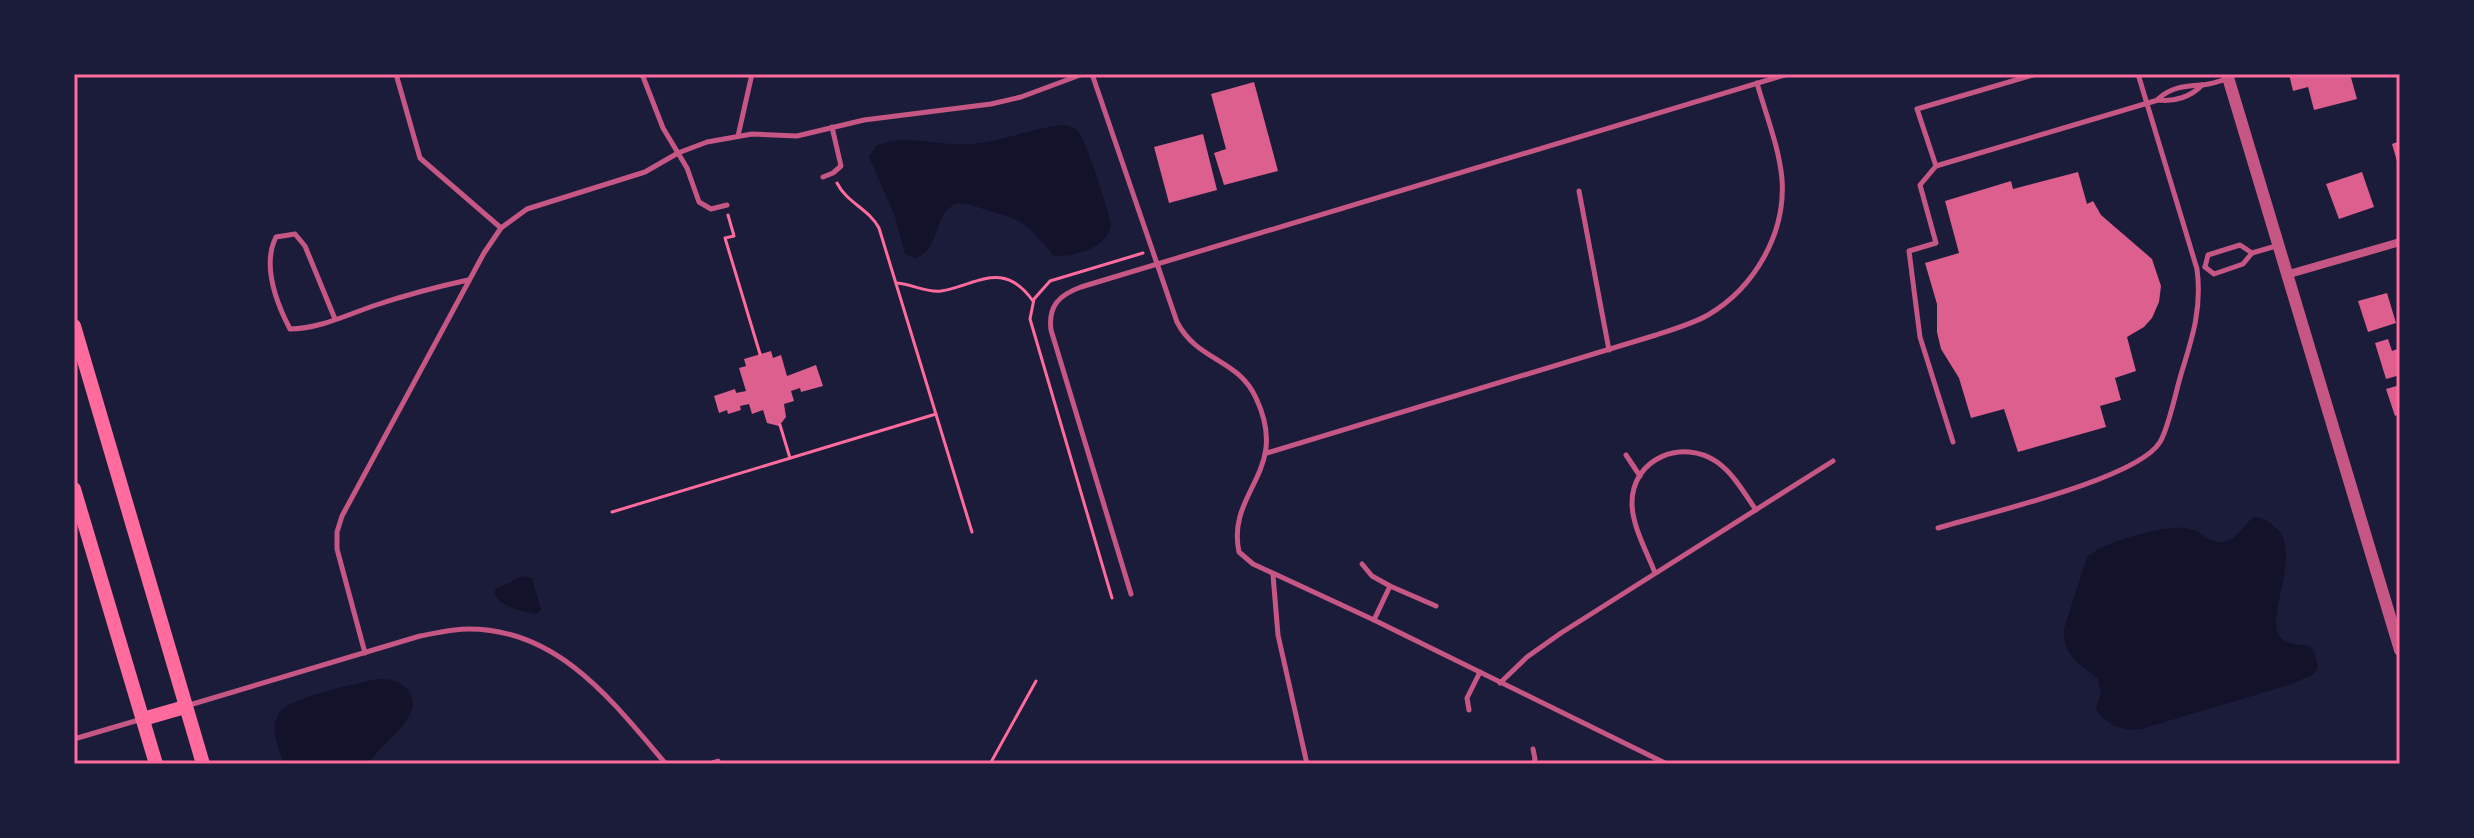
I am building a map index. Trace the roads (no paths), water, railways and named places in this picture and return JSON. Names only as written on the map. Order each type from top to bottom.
[{"type":"main road","points":[[74,326],[203,764]]},
{"type":"main road","points":[[74,489],[156,764]]},
{"type":"main road","points":[[143,719],[185,707]]},
{"type":"street","points":[[2228,76],[2400,650]]},
{"type":"street","points":[[2286,275],[2400,242]]},
{"type":"lane","points":[[396,74],[420,158],[501,228]]},
{"type":"lane","points":[[642,74],[663,128],[687,168],[702,206],[711,209],[726,205]]},
{"type":"lane","points":[[738,136],[752,74]]},
{"type":"lane","points":[[365,653],[337,549],[337,532],[342,516],[469,279],[501,228],[527,209],[645,172],[678,153],[707,142],[765,134],[788,137],[864,120],[991,104],[1021,97],[1083,74]]},
{"type":"lane","points":[[1092,74],[1183,333],[1199,350],[1241,376],[1255,395],[1266,427],[1267,453],[1240,514],[1237,533],[1239,552],[1273,574],[1374,620],[1667,764]]},
{"type":"lane","points":[[1131,594],[1051,330],[1050,316],[1054,304],[1073,290],[1788,74]]},
{"type":"lane","points":[[1936,166],[1917,109],[2036,74]]},
{"type":"lane","points":[[1938,528],[2101,479],[2145,457],[2160,442],[2194,335],[2200,294],[2197,269],[2138,74]]},
{"type":"lane","points":[[1953,442],[1920,337],[1909,251],[1936,243],[1920,185],[1936,166],[2147,104],[2158,100],[2166,92],[2191,84],[2202,85],[2228,76]]},
{"type":"lane","points":[[1267,453],[1609,350],[1706,316],[1735,295],[1757,269],[1778,223],[1782,193],[1777,151],[1757,83]]},
{"type":"lane","points":[[2158,100],[2169,101],[2195,93],[2202,85]]},
{"type":"lane","points":[[823,177],[841,166],[832,127]]},
{"type":"lane","points":[[1579,191],[1609,350]]},
{"type":"lane","points":[[335,319],[305,246],[295,234],[276,237],[269,252],[272,281],[290,329],[304,329],[335,319],[415,292],[469,279]]},
{"type":"lane","points":[[2205,267],[2208,255],[2240,245],[2252,253]]},
{"type":"lane","points":[[2205,267],[2214,274],[2243,264],[2252,253],[2277,245]]},
{"type":"lane","points":[[2197,269],[2205,267]]},
{"type":"lane","points":[[1655,573],[1633,515],[1633,490],[1655,458],[1688,451],[1705,455],[1727,471],[1756,510]]},
{"type":"lane","points":[[1626,455],[1640,476]]},
{"type":"lane","points":[[1500,683],[1527,657],[1833,461]]},
{"type":"lane","points":[[1362,564],[1372,576],[1436,606]]},
{"type":"lane","points":[[1273,574],[1278,635],[1307,764]]},
{"type":"lane","points":[[1374,620],[1390,586]]},
{"type":"lane","points":[[185,707],[420,636],[454,630],[487,631],[524,638],[581,672],[611,700],[666,764]]},
{"type":"lane","points":[[1469,710],[1467,698],[1480,672]]},
{"type":"lane","points":[[74,739],[143,719]]},
{"type":"lane","points":[[1533,749],[1533,764]]},
{"type":"lane","points":[[709,764],[718,761]]}]
